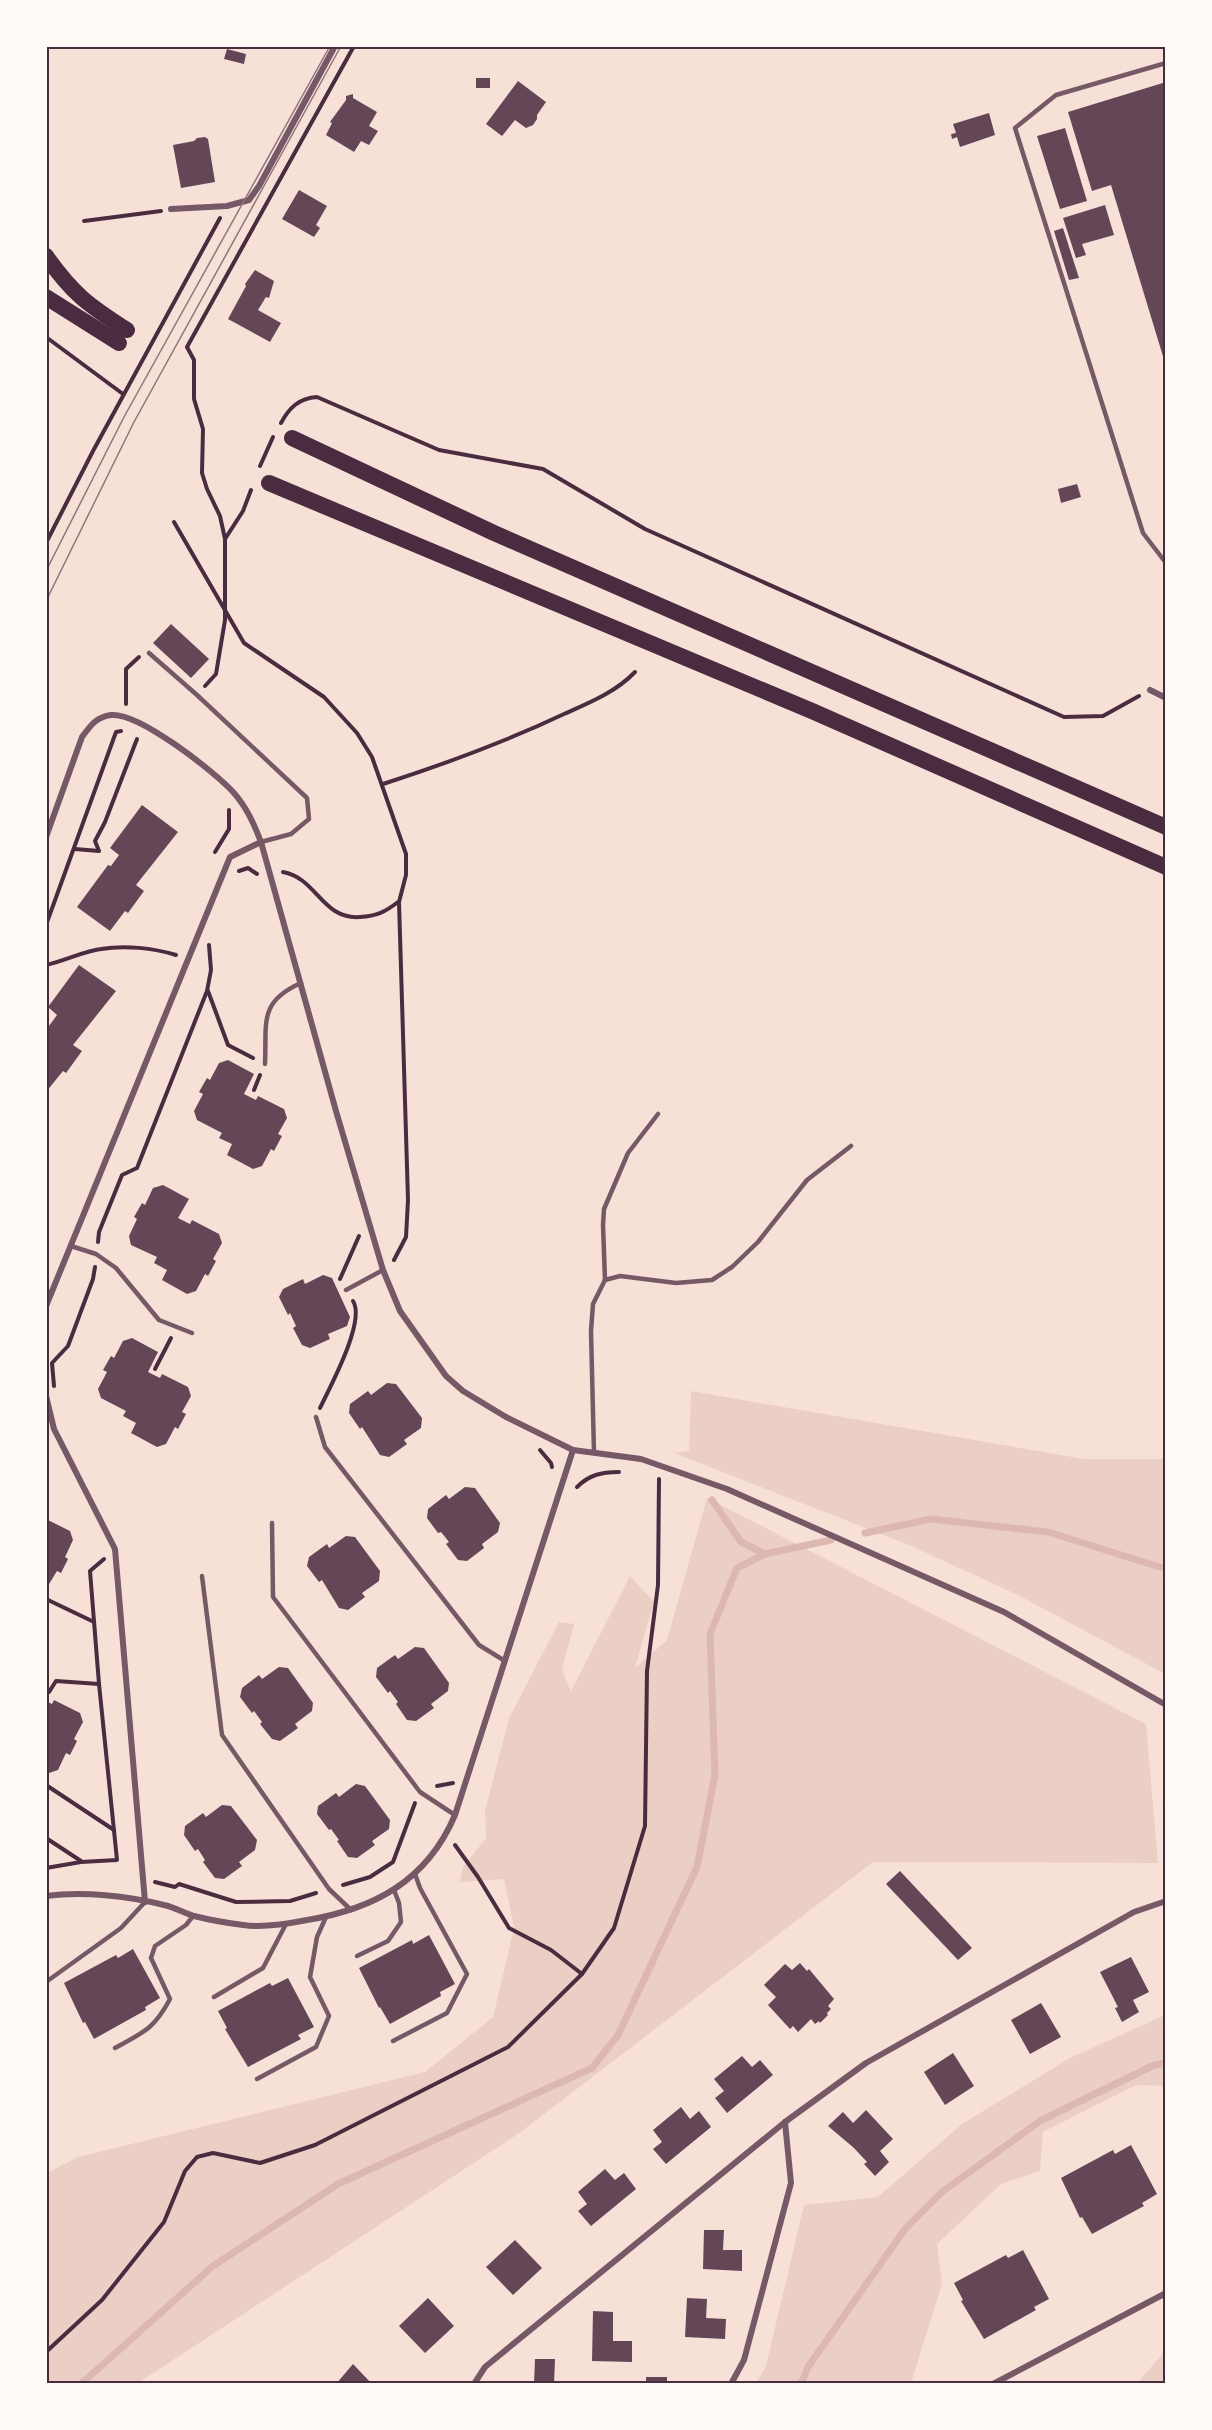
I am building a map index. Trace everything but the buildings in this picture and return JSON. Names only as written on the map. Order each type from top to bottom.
[{"type":"highway","points":[[46,256],[67,285],[123,336],[46,297]]},
{"type":"highway","points":[[292,438],[494,533],[1166,827]]},
{"type":"highway","points":[[269,483],[812,711],[1166,867]]},
{"type":"street","points":[[171,209],[227,206],[249,200],[259,186],[335,46]]},
{"type":"street","points":[[1150,690],[1166,698]]},
{"type":"street","points":[[46,837],[82,737],[90,725],[98,719],[111,715],[126,716],[152,730],[208,768],[235,794],[249,813],[270,870],[383,1270],[400,1311],[446,1376],[463,1391],[506,1417],[573,1450],[641,1459],[727,1489],[1004,1612],[1166,1705]]},
{"type":"street","points":[[46,1306],[230,857],[261,842]]},
{"type":"street","points":[[46,1395],[54,1429],[115,1549],[145,1902]]},
{"type":"street","points":[[46,1896],[74,1893],[165,1905],[193,1916],[246,1926],[285,1924],[326,1917],[377,1901],[416,1874],[447,1835],[455,1815],[573,1450]]},
{"type":"street","points":[[474,2384],[485,2367],[785,2122],[866,2063],[1134,1912],[1166,1901]]},
{"type":"street","points":[[732,2384],[744,2360],[791,2183],[785,2122]]},
{"type":"street","points":[[993,2384],[1166,2293]]},
{"type":"lane","points":[[1166,63],[1056,95],[1015,128],[1143,533],[1166,563]]},
{"type":"lane","points":[[149,653],[307,798],[309,819],[291,834],[261,842]]},
{"type":"lane","points":[[265,1064],[266,1018],[270,1003],[301,983]]},
{"type":"lane","points":[[594,1453],[593,1304],[605,1280],[604,1209],[628,1153],[658,1114]]},
{"type":"lane","points":[[605,1280],[620,1276],[676,1283],[712,1280],[732,1267],[758,1242],[807,1180],[851,1146]]},
{"type":"lane","points":[[71,1246],[96,1254],[116,1268],[159,1320],[192,1333]]},
{"type":"lane","points":[[346,1290],[383,1270]]},
{"type":"lane","points":[[316,1417],[325,1447],[478,1646],[505,1661]]},
{"type":"lane","points":[[272,1523],[273,1597],[420,1792],[455,1815]]},
{"type":"lane","points":[[202,1576],[222,1736],[329,1889],[351,1910]]},
{"type":"lane","points":[[393,2041],[447,2013],[467,1974],[420,1888],[416,1874]]},
{"type":"lane","points":[[357,1956],[388,1941],[401,1923],[399,1903],[394,1890]]},
{"type":"lane","points":[[46,1982],[121,1928],[145,1902]]},
{"type":"lane","points":[[115,2048],[149,2029],[159,2019],[170,1999],[151,1958],[155,1946],[186,1925],[193,1916]]},
{"type":"lane","points":[[257,2079],[316,2047],[329,2016],[310,1977],[317,1937],[326,1917]]},
{"type":"lane","points":[[214,1997],[263,1968],[285,1924]]},
{"type":"path","points":[[197,695],[216,674],[225,620],[225,539],[220,516],[202,473],[203,429],[194,399],[194,360],[187,347],[354,46]]},
{"type":"path","points":[[46,543],[123,394],[227,206]]},
{"type":"path","points":[[84,221],[171,209]]},
{"type":"path","points":[[46,337],[123,394]]},
{"type":"path","points":[[260,468],[268,447],[288,411],[305,398],[317,397],[439,450],[543,469],[645,529],[1064,717],[1103,716],[1150,690]]},
{"type":"path","points":[[225,539],[243,511],[251,489]]},
{"type":"path","points":[[174,522],[244,643],[324,697],[357,733],[372,757],[383,784],[406,854],[406,875],[399,902],[408,1200],[406,1237],[394,1260],[383,1270]]},
{"type":"path","points":[[126,716],[126,669],[136,658],[149,653]]},
{"type":"path","points":[[383,784],[465,757],[521,735],[604,696],[627,681],[635,672]]},
{"type":"path","points":[[46,925],[116,732],[123,731],[145,742]]},
{"type":"path","points":[[75,849],[99,851],[94,841],[105,822],[136,739]]},
{"type":"path","points":[[213,857],[229,829],[230,815],[227,802]]},
{"type":"path","points":[[270,870],[293,874],[314,890],[332,911],[347,918],[382,915],[399,902]]},
{"type":"path","points":[[55,1395],[52,1363],[68,1346],[93,1279],[99,1232],[122,1174],[137,1168],[207,991],[211,970],[209,943]]},
{"type":"path","points":[[46,965],[99,949],[122,947],[164,952],[188,959]]},
{"type":"path","points":[[207,991],[228,1045],[265,1064]]},
{"type":"path","points":[[316,1417],[353,1335],[356,1305],[340,1280],[360,1233],[363,1244]]},
{"type":"path","points":[[155,1369],[177,1327]]},
{"type":"path","points":[[532,1446],[541,1450],[551,1463],[554,1473]]},
{"type":"path","points":[[573,1497],[577,1486],[588,1477],[603,1472],[628,1471]]},
{"type":"path","points":[[649,1476],[670,1482]]},
{"type":"path","points":[[46,2352],[102,2300],[164,2222],[185,2170],[197,2157],[213,2153],[260,2163],[315,2145],[508,2047],[582,1974],[615,1928],[645,1826],[647,1671],[658,1585],[659,1479]]},
{"type":"path","points":[[46,1868],[81,1862],[117,1860],[90,1571],[105,1558],[100,1548]]},
{"type":"path","points":[[46,1599],[94,1622]]},
{"type":"path","points":[[49,1692],[56,1681],[99,1684]]},
{"type":"path","points":[[46,1785],[114,1830]]},
{"type":"path","points":[[450,1854],[460,1837]]},
{"type":"path","points":[[46,1838],[81,1862]]},
{"type":"path","points":[[455,1845],[478,1877],[509,1928],[551,1950],[582,1974]]},
{"type":"shaded area","points":[[691,1391],[1084,1459],[1165,1459],[1165,1674],[1018,1595],[909,1545],[674,1453],[689,1451]]},
{"type":"shaded area","points":[[707,1498],[1146,1724],[1158,1863],[873,1862],[518,2134],[138,2383],[47,2384],[47,2173],[78,2157],[425,2072],[493,2017],[514,1928],[504,1879],[460,1882],[463,1867],[486,1838],[485,1811],[509,1718],[559,1622],[574,1624],[562,1670],[571,1691],[630,1576],[654,1602],[635,1668],[667,1640]]},
{"type":"shaded area","points":[[1165,2015],[1165,2086],[1136,2085],[1043,2132],[1040,2171],[1001,2184],[937,2244],[942,2284],[911,2383],[756,2383],[766,2366],[804,2205],[878,2197],[962,2124],[1070,2058]]},
{"type":"shaded area","points":[[1165,2351],[1165,2383],[1137,2383]]},
{"type":"waterway","points":[[712,1500],[741,1542],[765,1554],[831,1540]]},
{"type":"waterway","points":[[865,1533],[931,1519],[1048,1532],[1166,1569]]},
{"type":"waterway","points":[[81,2384],[213,2266],[338,2184],[592,2068],[618,2035],[697,1867],[715,1775],[710,1634],[737,1568],[765,1554]]},
{"type":"waterway","points":[[801,2384],[808,2367],[905,2229],[942,2192],[1040,2121],[1154,2065],[1166,2063]]},
{"type":"tram line","points":[[46,571],[124,417],[330,46]]},
{"type":"tram line","points":[[46,601],[134,422],[341,46]]}]
